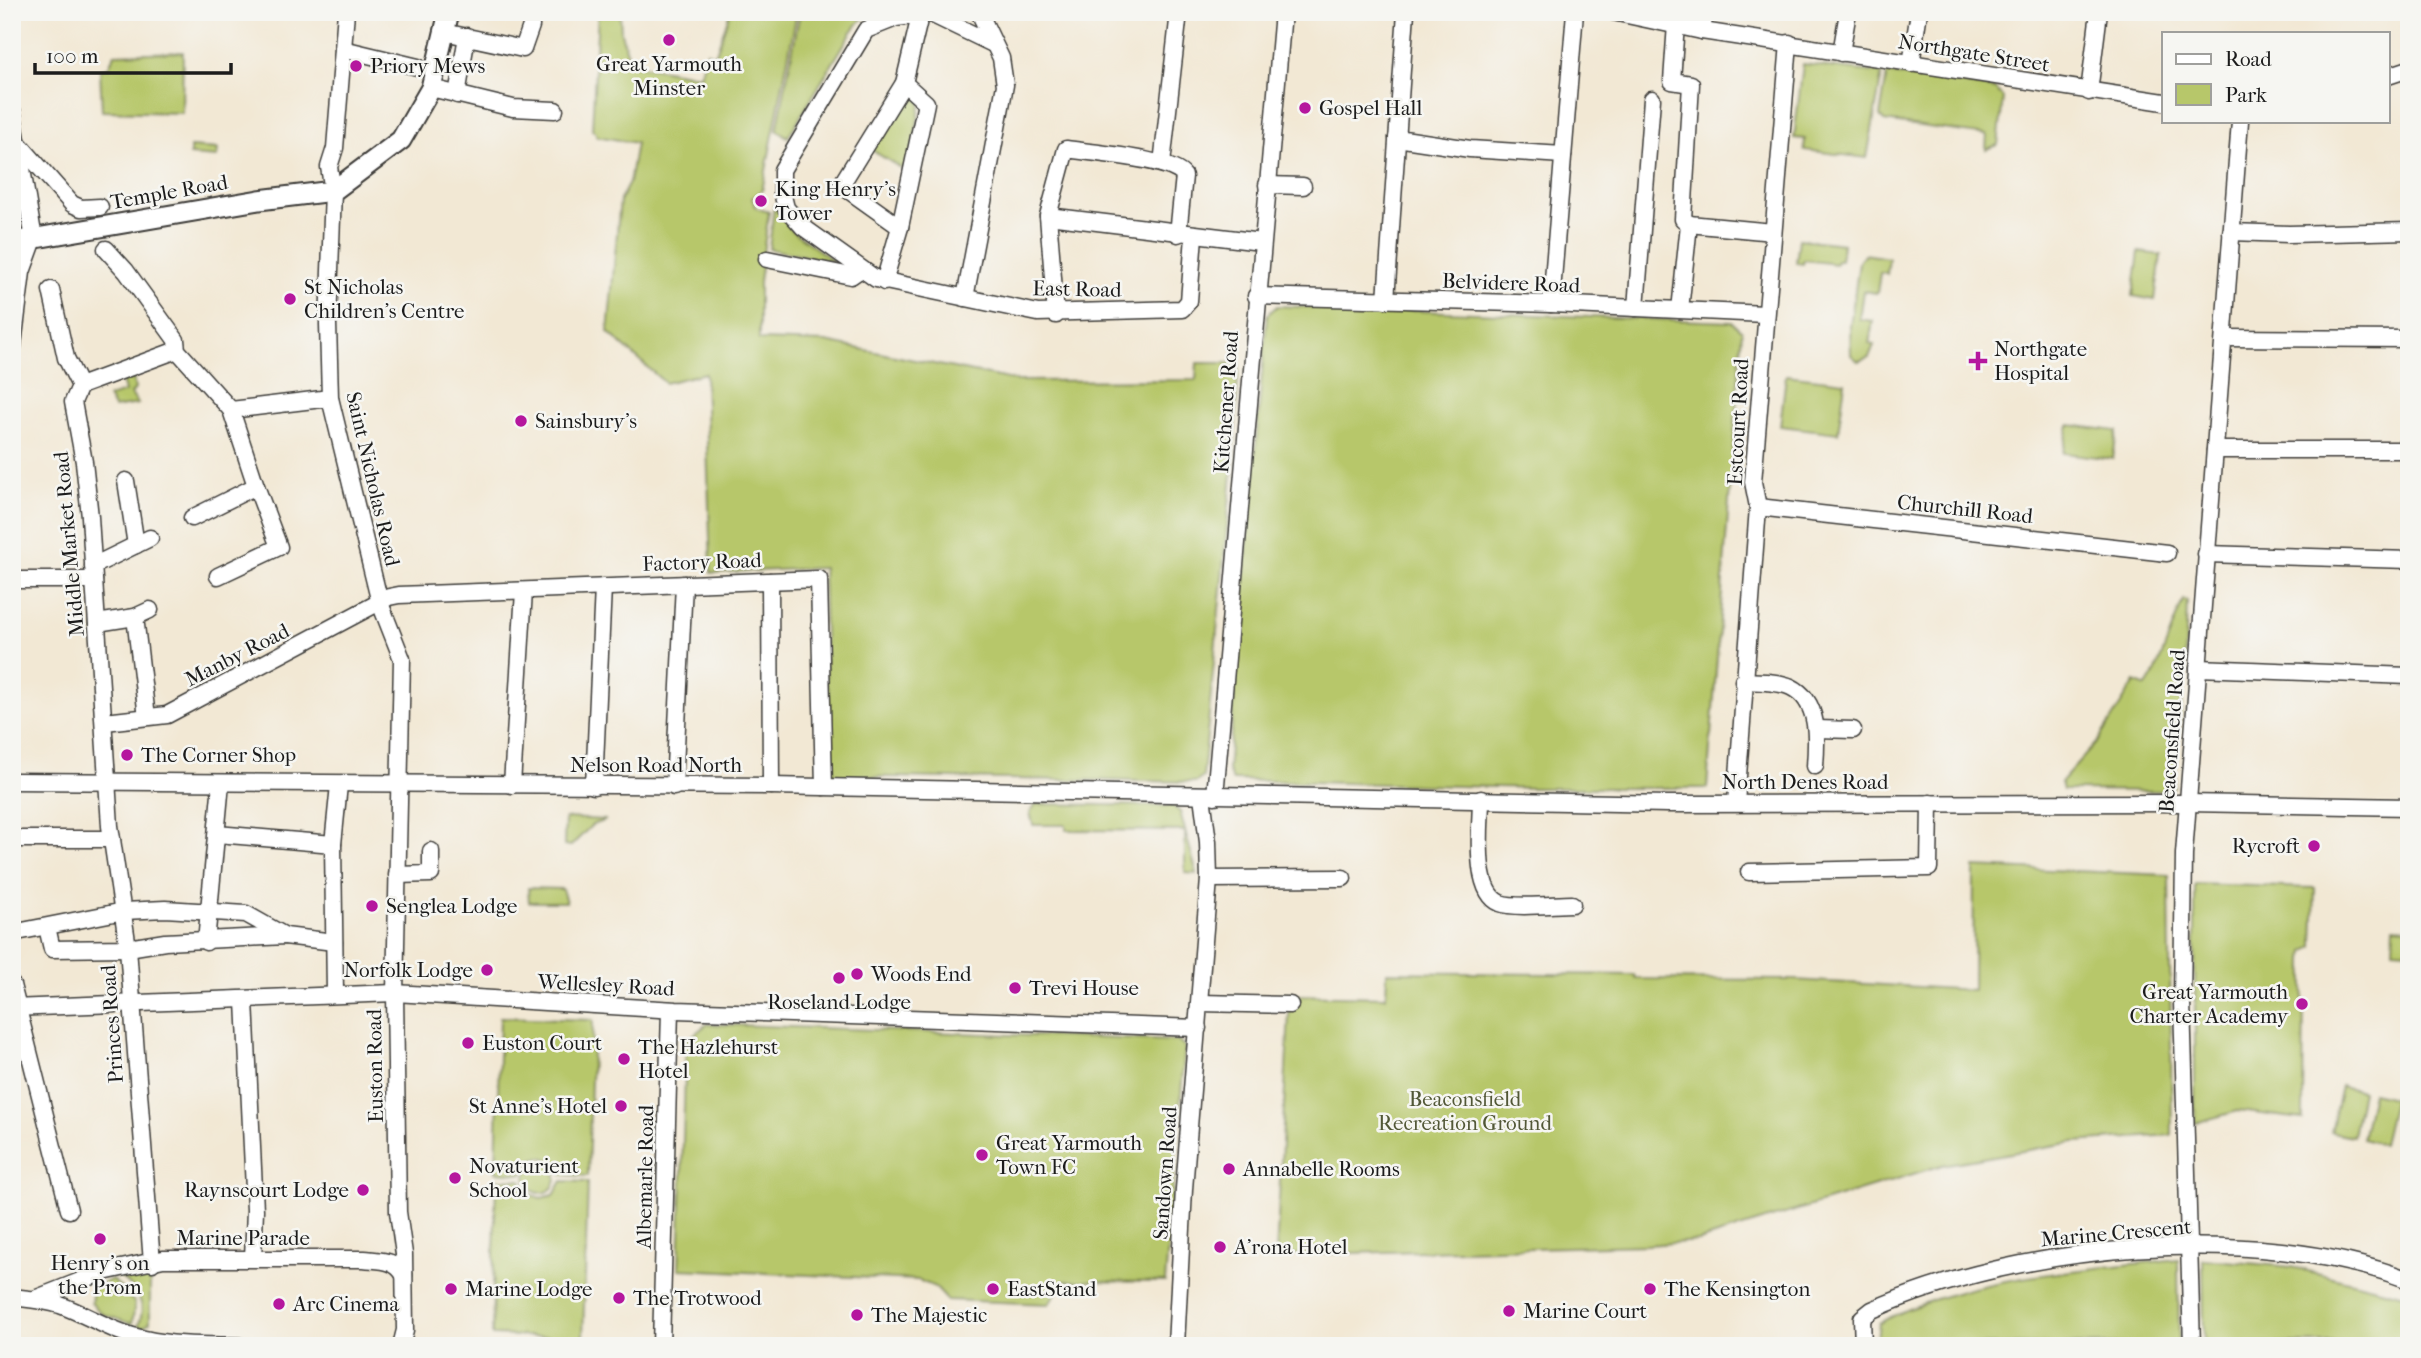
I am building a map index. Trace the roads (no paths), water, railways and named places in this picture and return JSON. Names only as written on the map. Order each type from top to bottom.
[{"type":"main road","points":[[333,191],[401,140],[431,88],[449,12]]},
{"type":"main road","name":"Temple Road","points":[[13,242],[164,215],[333,191]]},
{"type":"street","name":"Saint Nicholas Road","points":[[345,12],[335,148],[329,167],[333,191],[328,324],[330,398],[380,603],[402,659],[398,785]]},
{"type":"street","points":[[965,298],[1005,85],[1001,58],[979,12]]},
{"type":"street","points":[[1056,315],[1048,216],[1066,149],[1162,164],[1179,12]]},
{"type":"street","name":"Kitchener Road","points":[[1208,796],[1283,12]]},
{"type":"street","points":[[1385,300],[1406,12]]},
{"type":"street","points":[[1551,303],[1575,12]]},
{"type":"street","name":"Northgate Street","points":[[1613,12],[1702,31],[2162,102]]},
{"type":"street","points":[[1702,31],[1705,12]]},
{"type":"street","points":[[1841,53],[1848,12]]},
{"type":"street","points":[[1911,64],[1919,12]]},
{"type":"street","points":[[2089,92],[2099,12]]},
{"type":"street","points":[[900,227],[841,185],[904,83],[931,14],[993,44]]},
{"type":"street","name":"East Road","points":[[931,14],[896,18],[866,30],[784,161],[782,192],[786,208],[803,227],[861,269],[884,282],[1056,315],[1182,309],[1189,301],[1184,176],[1176,168],[1162,164]]},
{"type":"street","points":[[1676,24],[1672,81],[1691,85],[1683,219],[1689,224],[1773,232]]},
{"type":"street","points":[[444,32],[523,50],[531,26]]},
{"type":"street","points":[[457,95],[467,36]]},
{"type":"street","name":"Estcourt Road","points":[[1735,803],[1758,507],[1753,482],[1789,43]]},
{"type":"street","points":[[343,49],[418,67]]},
{"type":"street","points":[[2390,75],[2409,69]]},
{"type":"street","points":[[884,282],[900,227],[926,103],[904,83]]},
{"type":"street","points":[[431,88],[513,108],[555,110]]},
{"type":"street","points":[[1636,308],[1652,99]]},
{"type":"street","points":[[12,110],[34,239],[22,272],[12,353]]},
{"type":"street","name":"Beaconsfield Road","points":[[2192,1346],[2182,1002],[2184,854],[2240,122]]},
{"type":"street","points":[[1397,138],[1470,149],[1563,155]]},
{"type":"street","points":[[19,144],[72,204],[100,207]]},
{"type":"street","points":[[1267,185],[1303,186]]},
{"type":"street","points":[[1048,216],[1186,235],[1261,242]]},
{"type":"street","points":[[1680,310],[1689,224]]},
{"type":"street","points":[[2231,232],[2409,232]]},
{"type":"street","points":[[106,249],[126,271],[176,340],[177,350],[231,410],[279,547],[218,576]]},
{"type":"street","points":[[767,259],[851,276],[861,269]]},
{"type":"street","name":"Middle Market Road","points":[[51,290],[49,309],[66,358],[80,386],[74,402],[85,462],[109,782]]},
{"type":"street","name":"Belvidere Road","points":[[1256,296],[1551,303],[1765,314]]},
{"type":"street","points":[[2224,338],[2409,340]]},
{"type":"street","points":[[80,386],[177,350]]},
{"type":"street","points":[[231,410],[330,398]]},
{"type":"street","points":[[2216,450],[2409,450]]},
{"type":"street","points":[[12,580],[94,573],[143,541],[126,481]]},
{"type":"street","points":[[192,518],[256,486]]},
{"type":"street","name":"Churchill Road","points":[[1758,507],[2167,553]]},
{"type":"street","points":[[2206,554],[2409,560]]},
{"type":"street","name":"Factory Road","points":[[380,603],[399,595],[819,579],[824,787]]},
{"type":"street","points":[[770,581],[771,786]]},
{"type":"street","points":[[674,787],[684,584]]},
{"type":"street","points":[[594,786],[603,587]]},
{"type":"street","points":[[512,785],[524,591]]},
{"type":"street","name":"Manby Road","points":[[105,722],[167,715],[380,603]]},
{"type":"street","points":[[97,623],[142,613],[147,717]]},
{"type":"street","points":[[2198,668],[2409,676]]},
{"type":"street","points":[[1743,681],[1791,687],[1802,696],[1817,729],[1815,766]]},
{"type":"street","points":[[1817,729],[1853,730]]},
{"type":"street","name":"Nelson Road North","points":[[12,781],[771,786],[1208,796]]},
{"type":"street","name":"Princes Road","points":[[109,782],[112,839],[128,948],[152,1264]]},
{"type":"street","points":[[206,942],[221,783]]},
{"type":"street","points":[[335,994],[333,844],[338,785]]},
{"type":"street","name":"Euston Road","points":[[398,785],[395,993],[398,1212],[403,1233],[405,1330],[401,1346]]},
{"type":"street","name":"North Denes Road","points":[[1208,796],[1735,803],[2188,803],[2409,807]]},
{"type":"street","name":"Sandown Road","points":[[1176,1346],[1184,1189],[1209,879],[1208,796]]},
{"type":"street","points":[[1481,799],[1481,877],[1490,894],[1502,904],[1572,904]]},
{"type":"street","points":[[1749,872],[1929,868],[1930,803]]},
{"type":"street","points":[[218,834],[333,844]]},
{"type":"street","points":[[12,839],[112,839]]},
{"type":"street","points":[[397,875],[431,874],[430,851]]},
{"type":"street","points":[[1209,879],[1343,878]]},
{"type":"street","points":[[12,933],[124,911],[208,911],[246,914],[285,936]]},
{"type":"street","points":[[77,919],[78,949]]},
{"type":"street","points":[[47,927],[52,949],[128,948],[166,942],[285,936],[334,942]]},
{"type":"street","points":[[12,985],[15,1008],[69,1210]]},
{"type":"street","name":"Wellesley Road","points":[[15,1008],[395,993],[670,1010],[1198,1028]]},
{"type":"street","points":[[245,1001],[255,1210],[253,1258]]},
{"type":"street","points":[[1200,1003],[1290,1005]]},
{"type":"street","name":"Albemarle Road","points":[[661,1346],[670,1010]]},
{"type":"street","name":"Marine Parade","points":[[364,1259],[381,1255],[395,1244],[398,1212]]},
{"type":"street","name":"Marine Crescent","points":[[1863,1346],[1862,1318],[1881,1306],[1923,1289],[2048,1259],[2190,1247],[2239,1248],[2306,1256],[2409,1280]]},
{"type":"street","name":"Marine Parade","points":[[37,1298],[84,1282],[103,1272],[152,1264],[163,1259],[364,1259],[392,1262],[399,1265],[404,1275]]},
{"type":"street","points":[[84,1282],[81,1290],[84,1309],[95,1322]]},
{"type":"street","name":"Marine Parade","points":[[12,1297],[37,1298],[144,1339],[180,1344],[242,1346]]},
{"type":"place","name":"Great Yarmouth Minster","points":[[669,40]]},
{"type":"place","name":"Priory Mews","points":[[356,66]]},
{"type":"place","name":"Gospel Hall","points":[[1305,108]]},
{"type":"place","name":"King Henry's Tower","points":[[761,201]]},
{"type":"place","name":"St Nicholas Children's Centre","points":[[290,299]]},
{"type":"place","name":"Northgate Hospital","points":[[1978,361]]},
{"type":"place","name":"Sainsbury's","points":[[521,421]]},
{"type":"place","name":"The Corner Shop","points":[[127,755]]},
{"type":"place","name":"Rycroft","points":[[2314,846]]},
{"type":"place","name":"Senglea Lodge","points":[[372,906]]},
{"type":"place","name":"Norfolk Lodge","points":[[487,970]]},
{"type":"place","name":"Woods End","points":[[857,974]]},
{"type":"place","name":"Roseland Lodge","points":[[839,978]]},
{"type":"place","name":"Trevi House","points":[[1015,988]]},
{"type":"place","name":"Great Yarmouth Charter Academy","points":[[2302,1004]]},
{"type":"place","name":"Euston Court","points":[[468,1043]]},
{"type":"place","name":"The Hazlehurst Hotel","points":[[624,1059]]},
{"type":"place","name":"St Anne's Hotel","points":[[621,1106]]},
{"type":"place","name":"Great Yarmouth Town FC","points":[[982,1155]]},
{"type":"place","name":"Annabelle Rooms","points":[[1229,1169]]},
{"type":"place","name":"Novaturient School","points":[[455,1178]]},
{"type":"place","name":"Raynscourt Lodge","points":[[363,1190]]},
{"type":"place","name":"Henry's on the Prom","points":[[100,1239]]},
{"type":"place","name":"A'rona Hotel","points":[[1220,1247]]},
{"type":"place","name":"Marine Lodge","points":[[451,1289]]},
{"type":"place","name":"EastStand","points":[[993,1289]]},
{"type":"place","name":"The Kensington","points":[[1650,1289]]},
{"type":"place","name":"The Trotwood","points":[[619,1298]]},
{"type":"place","name":"Arc Cinema","points":[[279,1304]]},
{"type":"place","name":"Marine Court","points":[[1509,1311]]},
{"type":"place","name":"The Majestic","points":[[857,1315]]},
{"type":"park label","name":"Beaconsfield Recreation Ground","points":[[1465,1111]]}]
